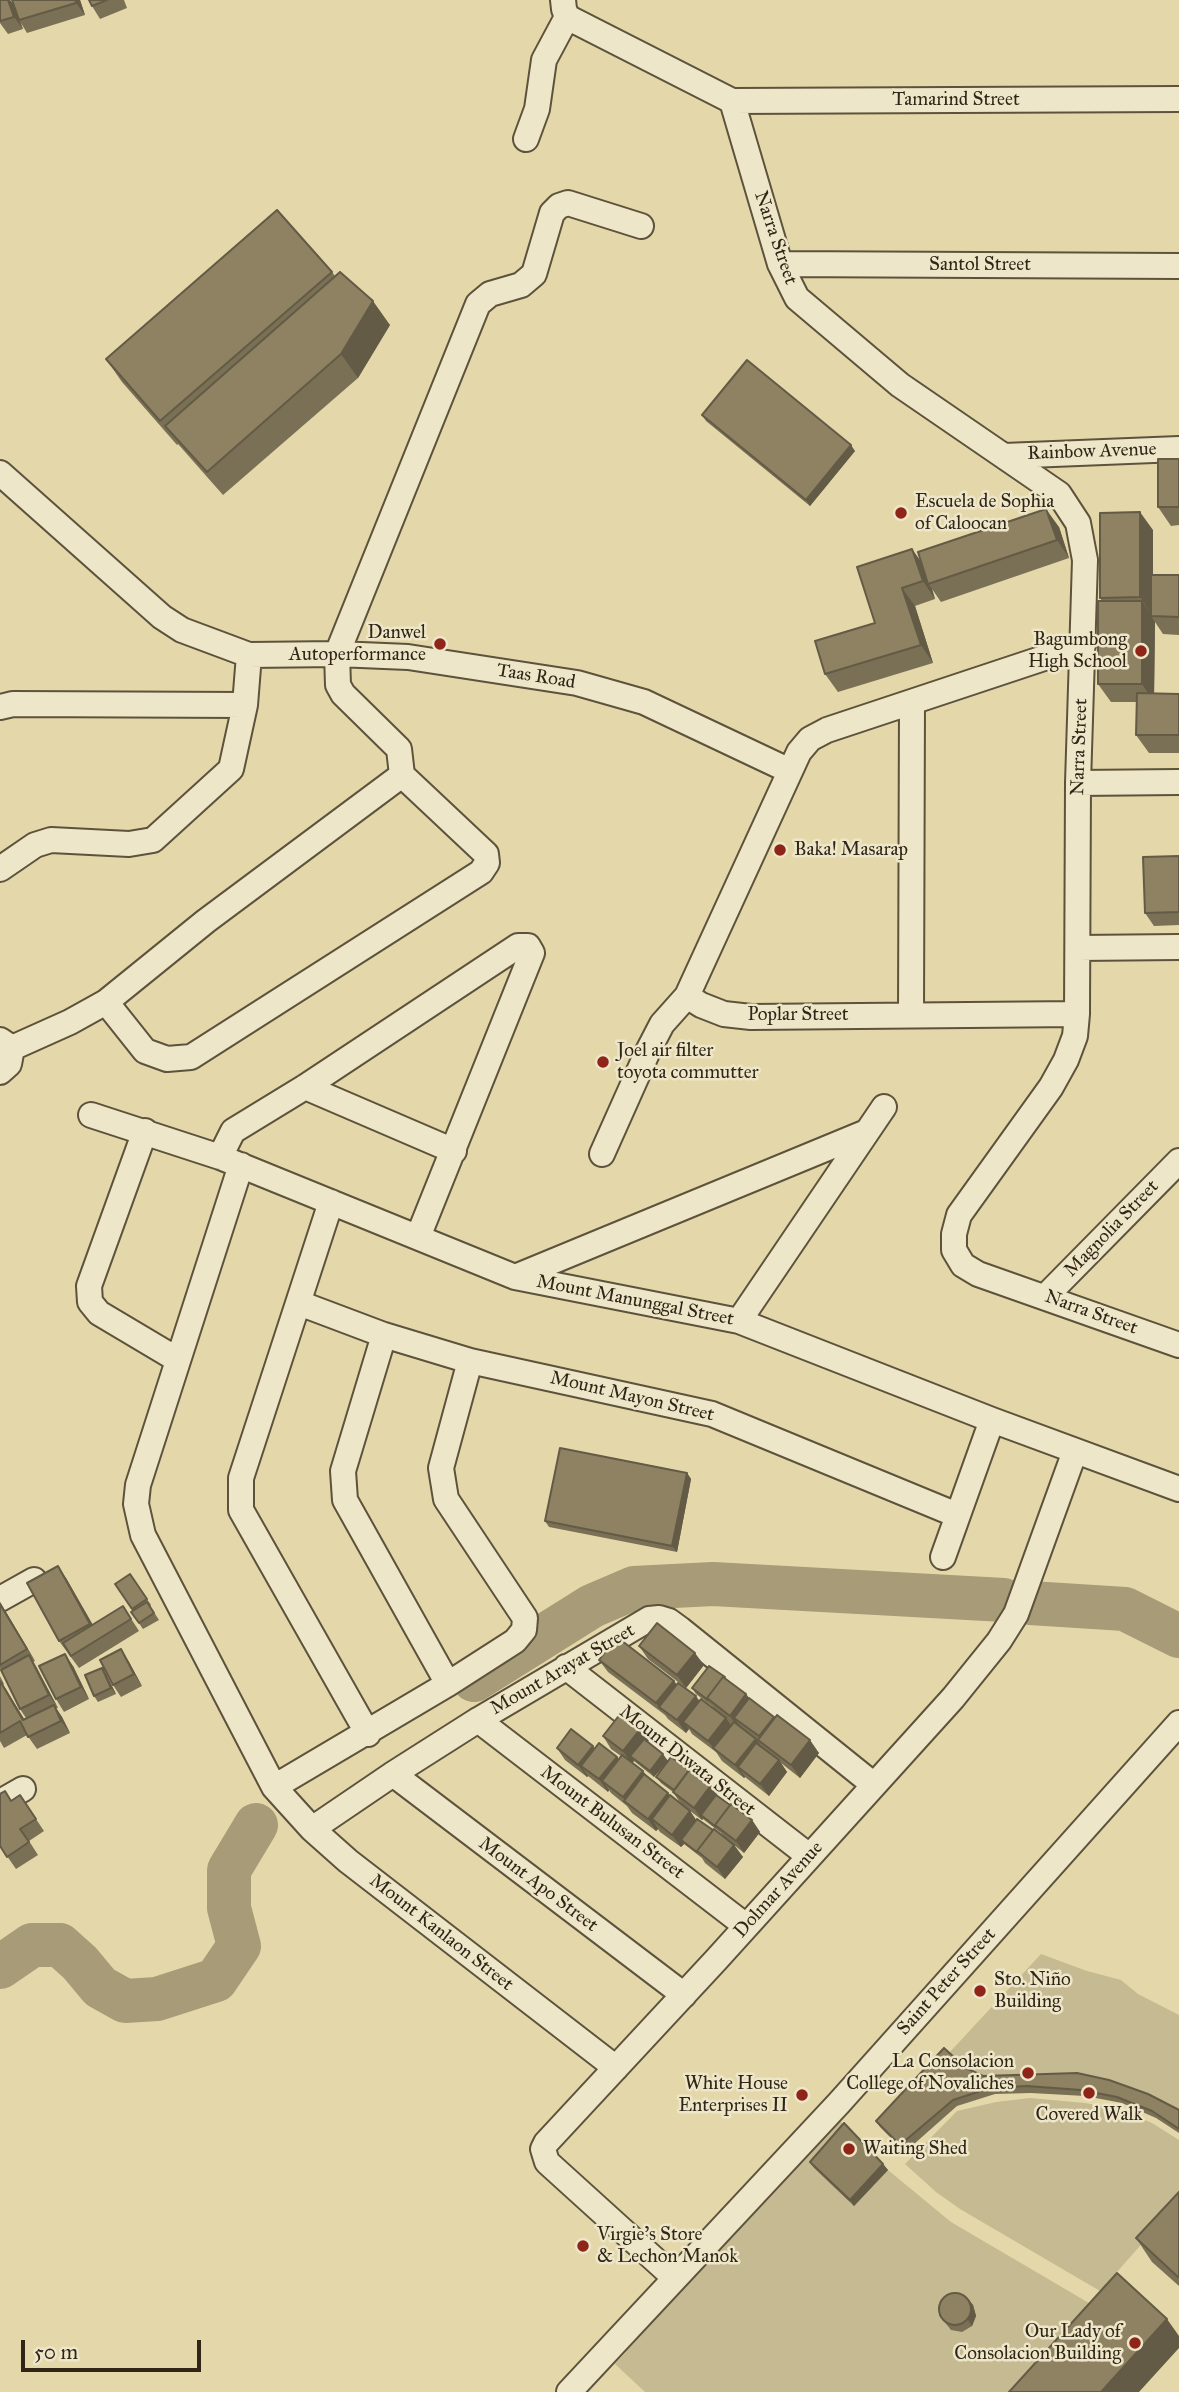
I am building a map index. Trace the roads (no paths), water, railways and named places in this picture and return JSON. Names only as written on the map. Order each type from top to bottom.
[{"type":"street","points":[[526,139],[540,97],[544,60],[565,8],[732,102]]},
{"type":"street","name":"Tamarind Street","points":[[732,102],[1179,99]]},
{"type":"street","name":"Narra Street","points":[[732,102],[780,264],[797,298],[900,385],[1059,494],[1078,523],[1085,560],[1078,783],[1077,1014],[1074,1037],[1066,1060],[1051,1087],[958,1215],[954,1251],[963,1265],[978,1274],[1179,1345]]},
{"type":"street","points":[[106,1002],[145,1051],[167,1059],[191,1057],[481,872],[486,863],[486,854],[402,775],[399,749],[343,694],[338,685],[337,654],[478,303],[490,293],[521,285],[534,274],[552,213],[559,206],[568,204],[640,226]]},
{"type":"street","name":"Santol Street","points":[[780,264],[1179,266]]},
{"type":"street","name":"Rainbow Avenue","points":[[1004,456],[1179,449]]},
{"type":"street","name":"Taas Road","points":[[0,473],[162,617],[182,629],[249,655],[337,654],[408,657],[577,683],[644,702],[790,771]]},
{"type":"street","points":[[602,1154],[662,1024],[687,996],[799,752],[810,739],[827,730],[1083,645]]},
{"type":"street","points":[[0,869],[35,845],[51,840],[129,844],[153,840],[231,769],[245,705],[249,655]]},
{"type":"street","points":[[911,1014],[912,703]]},
{"type":"street","points":[[0,707],[13,704],[245,705]]},
{"type":"street","points":[[0,1072],[9,1063],[6,1044],[70,1022],[106,1002],[206,921],[402,775]]},
{"type":"street","points":[[1078,783],[1179,782]]},
{"type":"street","name":"Mount Kanlaon Street","points":[[454,1151],[532,953],[528,946],[518,946],[305,1087],[233,1130],[230,1161],[178,1360],[138,1485],[136,1504],[143,1535],[274,1787],[312,1829],[358,1869],[616,2068]]},
{"type":"street","points":[[1078,948],[1179,947]]},
{"type":"street","name":"Poplar Street","points":[[687,996],[724,1014],[751,1017],[1077,1014]]},
{"type":"street","points":[[305,1087],[454,1151],[418,1237]]},
{"type":"street","points":[[739,1321],[884,1107]]},
{"type":"street","name":"Mount Manunggal Street","points":[[91,1115],[145,1130],[230,1161],[515,1277],[739,1321],[992,1420],[1179,1489]]},
{"type":"street","points":[[145,1130],[89,1286],[90,1302],[99,1313],[178,1360]]},
{"type":"street","points":[[515,1277],[864,1133]]},
{"type":"street","name":"Magnolia Street","points":[[1045,1297],[1179,1161]]},
{"type":"street","points":[[331,1202],[242,1478],[242,1510],[368,1734]]},
{"type":"street","name":"Mount Mayon Street","points":[[299,1303],[384,1335],[470,1361],[712,1414],[957,1515]]},
{"type":"street","points":[[384,1335],[343,1471],[345,1500],[448,1684]]},
{"type":"street","points":[[274,1787],[368,1734],[448,1684],[515,1641],[524,1630],[525,1618],[446,1499],[441,1468],[470,1361]]},
{"type":"street","points":[[943,1557],[992,1420]]},
{"type":"street","name":"Dolmar Avenue","points":[[676,2277],[552,2167],[544,2156],[543,2149],[549,2138],[684,1995],[953,1698],[999,1641],[1016,1614],[1074,1451]]},
{"type":"street","points":[[0,1599],[34,1580]]},
{"type":"street","name":"Mount Arayat Street","points":[[312,1829],[478,1720],[649,1619],[659,1618],[669,1621],[874,1784]]},
{"type":"street","name":"Mount Diwata Street","points":[[566,1667],[809,1856]]},
{"type":"street","name":"Mount Bulusan Street","points":[[478,1720],[746,1926]]},
{"type":"street","name":"Saint Peter Street","points":[[569,2392],[839,2103],[1179,1723]]},
{"type":"street","name":"Mount Apo Street","points":[[393,1774],[684,1995]]},
{"type":"street","points":[[0,1802],[23,1789]]},
{"type":"waterway","points":[[474,1680],[592,1606],[634,1588],[713,1584],[1004,1600]]},
{"type":"waterway","points":[[1030,1603],[1125,1609],[1179,1636]]},
{"type":"waterway","points":[[0,1967],[32,1945],[60,1945],[100,1987],[125,2001],[157,1999],[216,1980],[239,1946],[229,1908],[229,1870],[256,1825]]},
{"type":"place","name":"Escuela de Sophia of Caloocan","points":[[901,513]]},
{"type":"place","name":"Danwel Autoperformance","points":[[440,644]]},
{"type":"place","name":"Bagumbong High School","points":[[1141,651]]},
{"type":"place","name":"Baka! Masarap","points":[[780,850]]},
{"type":"place","name":"Joel air filter toyota commutter","points":[[603,1062]]},
{"type":"place","name":"Sto. Niño Building","points":[[980,1991]]},
{"type":"place","name":"La Consolacion College of Novaliches","points":[[1028,2073]]},
{"type":"place","name":"Covered Walk","points":[[1089,2093]]},
{"type":"place","name":"White House Enterprises II","points":[[802,2095]]},
{"type":"place","name":"Waiting Shed","points":[[849,2149]]},
{"type":"place","name":"Virgie's Store & Lechon Manok","points":[[583,2246]]},
{"type":"place","name":"Our Lady of Consolacion Building","points":[[1135,2343]]}]
